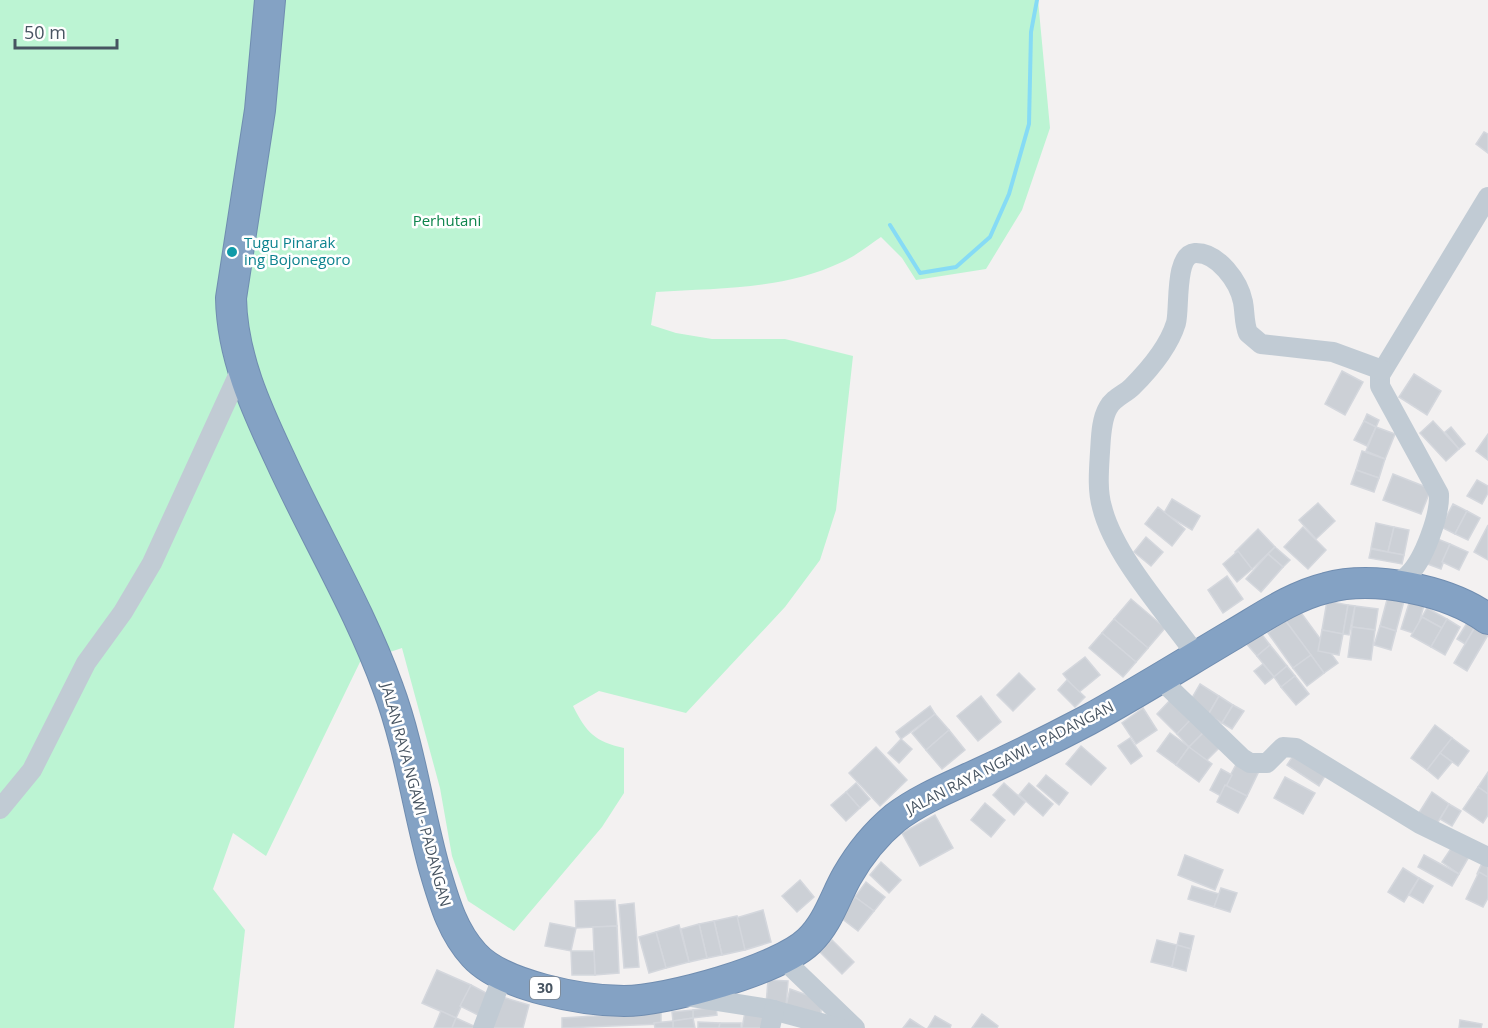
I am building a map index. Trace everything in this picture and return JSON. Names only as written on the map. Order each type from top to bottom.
[{"type":"highway","name":"JALAN RAYA NGAWI - PADANGAN","points":[[270,0],[260,110],[231,298],[232,318],[242,366],[262,421],[303,510],[345,588],[385,679],[396,711],[419,815],[453,925],[475,957],[491,970],[549,990],[624,1001],[674,994],[783,958],[797,951],[816,934],[849,874],[893,820],[924,799],[1043,744],[1308,594],[1349,583],[1392,585],[1445,598],[1488,619]]},
{"type":"street","points":[[1392,585],[1407,576],[1422,555],[1438,512],[1439,494],[1380,386],[1382,370],[1488,197]]},
{"type":"street","points":[[1197,656],[1112,534],[1101,506],[1099,469],[1105,417],[1109,407],[1132,387],[1172,333],[1178,311],[1179,279],[1185,259],[1191,254],[1198,253],[1209,256],[1223,267],[1236,283],[1243,302],[1248,333],[1261,344],[1333,351],[1382,370]]},
{"type":"street","points":[[0,809],[33,771],[86,663],[123,612],[147,571],[242,366]]},
{"type":"street","points":[[1159,678],[1229,746],[1250,763],[1267,763],[1283,747],[1296,748],[1420,824],[1488,857]]},
{"type":"street","points":[[783,958],[855,1028]]},
{"type":"street","points":[[483,1028],[503,975]]},
{"type":"street","points":[[674,994],[772,1019],[839,1028]]},
{"type":"green space","name":"Perhutani","points":[[0,0],[1038,0],[1050,128],[1022,210],[986,269],[916,280],[902,258],[881,237],[847,260],[797,278],[750,286],[656,292],[651,325],[676,333],[712,339],[785,339],[853,356],[836,510],[820,560],[785,607],[686,713],[599,691],[573,706],[582,723],[592,734],[606,743],[624,748],[624,793],[602,827],[514,931],[468,901],[452,856],[440,788],[402,648],[360,662],[266,856],[233,833],[213,889],[245,930],[234,1028],[0,1028]]},
{"type":"building","points":[[1484,132],[1488,134],[1488,153],[1476,144]]},
{"type":"building","points":[[1342,371],[1363,382],[1345,415],[1325,404]]},
{"type":"building","points":[[1414,374],[1441,391],[1427,415],[1399,397]]},
{"type":"building","points":[[1367,414],[1379,420],[1376,427],[1364,421]]},
{"type":"building","points":[[1364,421],[1376,427],[1367,446],[1354,440]]},
{"type":"building","points":[[1433,421],[1459,449],[1446,461],[1420,433]]},
{"type":"building","points":[[1376,427],[1395,434],[1385,459],[1366,451]]},
{"type":"building","points":[[1451,427],[1465,444],[1459,449],[1445,432]]},
{"type":"building","points":[[1488,434],[1488,460],[1476,451]]},
{"type":"building","points":[[1362,451],[1385,459],[1379,478],[1356,470]]},
{"type":"building","points":[[1356,470],[1379,478],[1374,492],[1351,484]]},
{"type":"building","points":[[1393,474],[1431,489],[1421,514],[1383,500]]},
{"type":"building","points":[[1477,480],[1488,486],[1488,493],[1482,504],[1467,496]]},
{"type":"building","points":[[1172,499],[1200,516],[1192,530],[1164,513]]},
{"type":"building","points":[[1318,503],[1335,521],[1316,539],[1299,520]]},
{"type":"building","points":[[1453,504],[1467,511],[1455,534],[1441,527]]},
{"type":"building","points":[[1158,507],[1185,529],[1172,546],[1145,524]]},
{"type":"building","points":[[1467,511],[1480,518],[1468,540],[1455,534]]},
{"type":"building","points":[[1376,523],[1394,527],[1388,552],[1371,548]]},
{"type":"building","points":[[1488,525],[1488,560],[1474,552]]},
{"type":"building","points":[[1303,527],[1326,550],[1308,569],[1284,547]]},
{"type":"building","points":[[1394,527],[1409,530],[1404,555],[1388,552]]},
{"type":"building","points":[[1258,529],[1275,547],[1252,569],[1235,552]]},
{"type":"building","points":[[1146,537],[1163,552],[1151,566],[1134,552]]},
{"type":"building","points":[[1435,538],[1450,544],[1441,569],[1425,563]]},
{"type":"building","points":[[1450,544],[1468,552],[1459,570],[1442,562]]},
{"type":"building","points":[[1275,547],[1290,560],[1283,567],[1268,554]]},
{"type":"building","points":[[1371,549],[1404,555],[1402,564],[1369,558]]},
{"type":"building","points":[[1238,551],[1252,569],[1237,582],[1223,564]]},
{"type":"building","points":[[1268,554],[1283,567],[1261,592],[1246,579]]},
{"type":"building","points":[[1227,576],[1243,599],[1223,613],[1208,590]]},
{"type":"building","points":[[1388,596],[1404,601],[1396,631],[1380,626]]},
{"type":"building","points":[[1131,599],[1165,628],[1148,648],[1114,619]]},
{"type":"building","points":[[1410,600],[1424,605],[1416,634],[1401,629]]},
{"type":"building","points":[[1327,601],[1348,605],[1343,634],[1322,630]]},
{"type":"building","points":[[1348,605],[1355,606],[1349,635],[1343,634]]},
{"type":"building","points":[[1355,606],[1378,609],[1375,630],[1352,627]]},
{"type":"building","points":[[1427,608],[1447,619],[1442,628],[1422,617]]},
{"type":"building","points":[[1299,610],[1338,663],[1324,673],[1285,620]]},
{"type":"building","points":[[1422,617],[1442,628],[1431,647],[1411,636]]},
{"type":"building","points":[[1114,619],[1148,648],[1136,662],[1102,633]]},
{"type":"building","points":[[1447,619],[1460,627],[1445,655],[1431,647]]},
{"type":"building","points":[[1285,620],[1311,655],[1293,668],[1268,633]]},
{"type":"building","points":[[1467,623],[1475,627],[1465,644],[1457,639]]},
{"type":"building","points":[[1380,626],[1396,631],[1391,650],[1374,645]]},
{"type":"building","points":[[1352,627],[1375,630],[1371,660],[1348,657]]},
{"type":"building","points":[[1475,627],[1488,635],[1467,671],[1454,663]]},
{"type":"building","points":[[1322,630],[1343,634],[1339,655],[1318,651]]},
{"type":"building","points":[[1260,632],[1270,645],[1257,656],[1246,643]]},
{"type":"building","points":[[1102,633],[1136,662],[1123,677],[1089,648]]},
{"type":"building","points":[[1270,645],[1287,666],[1274,677],[1257,656]]},
{"type":"building","points":[[1311,655],[1324,673],[1307,686],[1293,668]]},
{"type":"building","points":[[1085,657],[1100,675],[1078,693],[1063,674]]},
{"type":"building","points":[[1263,664],[1274,677],[1265,684],[1254,671]]},
{"type":"building","points":[[1287,666],[1295,676],[1281,687],[1274,677]]},
{"type":"building","points":[[1019,673],[1035,689],[1013,711],[997,695]]},
{"type":"building","points":[[1295,676],[1309,694],[1296,705],[1281,687]]},
{"type":"building","points":[[1067,680],[1085,697],[1075,707],[1058,690]]},
{"type":"building","points":[[1200,684],[1219,696],[1208,715],[1189,703]]},
{"type":"building","points":[[981,696],[1001,722],[978,741],[957,716]]},
{"type":"building","points":[[1219,696],[1233,705],[1222,723],[1208,715]]},
{"type":"building","points":[[1173,697],[1193,717],[1177,734],[1157,714]]},
{"type":"building","points":[[1233,705],[1244,711],[1232,729],[1222,723]]},
{"type":"building","points":[[930,706],[935,714],[901,739],[896,732]]},
{"type":"building","points":[[1143,708],[1157,730],[1136,744],[1122,723]]},
{"type":"building","points":[[935,714],[949,730],[926,750],[912,733]]},
{"type":"building","points":[[1193,717],[1206,730],[1189,747],[1177,734]]},
{"type":"building","points":[[1435,725],[1452,738],[1427,770],[1411,758]]},
{"type":"building","points":[[949,730],[965,750],[942,769],[926,750]]},
{"type":"building","points":[[1206,730],[1221,746],[1205,762],[1189,747]]},
{"type":"building","points":[[1170,733],[1189,747],[1176,765],[1157,751]]},
{"type":"building","points":[[1130,738],[1142,756],[1131,764],[1118,746]]},
{"type":"building","points":[[1452,738],[1469,751],[1458,766],[1440,753]]},
{"type":"building","points":[[901,739],[912,749],[899,763],[888,753]]},
{"type":"building","points":[[1081,746],[1106,768],[1091,785],[1066,764]]},
{"type":"building","points":[[876,747],[907,780],[880,806],[849,773]]},
{"type":"building","points":[[1189,747],[1212,764],[1199,782],[1176,765]]},
{"type":"building","points":[[1297,750],[1328,771],[1319,786],[1287,765]]},
{"type":"building","points":[[1440,753],[1452,762],[1438,779],[1427,770]]},
{"type":"building","points":[[1238,761],[1259,771],[1247,796],[1225,785]]},
{"type":"building","points":[[1221,769],[1232,775],[1221,796],[1210,790]]},
{"type":"building","points":[[1488,772],[1488,794],[1478,787]]},
{"type":"building","points":[[1046,775],[1068,793],[1059,805],[1037,786]]},
{"type":"building","points":[[1285,777],[1315,793],[1303,814],[1274,798]]},
{"type":"building","points":[[856,783],[870,799],[860,808],[846,792]]},
{"type":"building","points":[[1004,783],[1025,802],[1014,815],[993,795]]},
{"type":"building","points":[[1029,783],[1053,804],[1043,816],[1019,795]]},
{"type":"building","points":[[1225,785],[1247,796],[1238,813],[1217,802]]},
{"type":"building","points":[[1478,787],[1488,794],[1488,815],[1483,823],[1463,809]]},
{"type":"building","points":[[846,792],[860,808],[846,821],[831,805]]},
{"type":"building","points":[[1432,792],[1449,804],[1435,827],[1417,816]]},
{"type":"building","points":[[985,803],[1005,820],[991,837],[971,820]]},
{"type":"building","points":[[1449,804],[1461,811],[1452,826],[1440,819]]},
{"type":"building","points":[[935,815],[953,848],[920,866],[902,833]]},
{"type":"building","points":[[1454,844],[1470,855],[1459,874],[1442,862]]},
{"type":"building","points":[[1185,855],[1223,870],[1215,890],[1178,875]]},
{"type":"building","points":[[1424,855],[1459,874],[1452,886],[1418,867]]},
{"type":"building","points":[[1484,859],[1488,860],[1488,879],[1477,874]]},
{"type":"building","points":[[881,862],[901,880],[889,893],[870,875]]},
{"type":"building","points":[[1403,868],[1419,878],[1404,902],[1388,892]]},
{"type":"building","points":[[1479,872],[1488,877],[1488,898],[1483,907],[1466,899]]},
{"type":"building","points":[[1419,878],[1433,886],[1423,903],[1409,895]]},
{"type":"building","points":[[800,880],[814,897],[797,912],[782,896]]},
{"type":"building","points":[[866,882],[885,897],[874,911],[855,897]]},
{"type":"building","points":[[1192,886],[1219,894],[1214,907],[1188,899]]},
{"type":"building","points":[[1221,888],[1237,893],[1230,912],[1214,907]]},
{"type":"building","points":[[855,897],[874,911],[858,931],[840,917]]},
{"type":"building","points":[[615,900],[617,926],[576,928],[575,901]]},
{"type":"building","points":[[634,903],[639,967],[624,968],[619,905]]},
{"type":"building","points":[[763,910],[771,942],[745,950],[736,918]]},
{"type":"building","points":[[737,916],[745,950],[722,955],[714,921]]},
{"type":"building","points":[[714,921],[722,955],[707,958],[699,924]]},
{"type":"building","points":[[550,923],[576,928],[571,951],[545,946]]},
{"type":"building","points":[[699,924],[707,958],[689,962],[681,929]]},
{"type":"building","points":[[679,925],[689,962],[666,968],[656,932]]},
{"type":"building","points":[[617,926],[619,973],[595,975],[593,927]]},
{"type":"building","points":[[656,932],[666,968],[649,973],[639,937]]},
{"type":"building","points":[[1180,933],[1194,936],[1191,949],[1177,945]]},
{"type":"building","points":[[832,940],[854,962],[842,974],[820,952]]},
{"type":"building","points":[[1157,940],[1177,945],[1172,967],[1151,962]]},
{"type":"building","points":[[1177,945],[1191,949],[1186,971],[1172,967]]},
{"type":"building","points":[[571,951],[594,951],[595,975],[572,975]]},
{"type":"building","points":[[437,970],[471,985],[456,1018],[422,1003]]},
{"type":"building","points":[[768,980],[788,981],[786,1006],[766,1005]]},
{"type":"building","points":[[471,985],[490,995],[480,1016],[460,1006]]},
{"type":"building","points":[[790,989],[821,1000],[821,1015],[786,1006]]},
{"type":"building","points":[[499,996],[529,1005],[523,1028],[489,1028]]},
{"type":"building","points":[[716,1007],[717,1015],[693,1018],[693,1010]]},
{"type":"building","points":[[693,1010],[693,1018],[673,1021],[672,1012]]},
{"type":"building","points":[[441,1011],[456,1018],[452,1028],[434,1028]]},
{"type":"building","points":[[661,1012],[661,1024],[562,1028],[562,1018]]},
{"type":"building","points":[[745,1012],[768,1015],[766,1028],[742,1028]]},
{"type":"building","points":[[982,1014],[998,1026],[997,1028],[972,1028]]},
{"type":"building","points":[[935,1016],[951,1025],[950,1028],[928,1028]]},
{"type":"building","points":[[456,1018],[474,1026],[473,1028],[452,1028]]},
{"type":"building","points":[[693,1018],[695,1028],[673,1028],[673,1021]]},
{"type":"building","points":[[910,1019],[924,1028],[903,1028]]},
{"type":"building","points":[[1460,1020],[1482,1024],[1481,1028],[1459,1028]]},
{"type":"building","points":[[673,1021],[673,1028],[655,1028],[654,1023]]},
{"type":"building","points":[[698,1022],[720,1023],[719,1028],[698,1028]]},
{"type":"building","points":[[720,1023],[741,1023],[741,1028],[719,1028]]},
{"type":"waterway","points":[[890,225],[920,273],[956,267],[990,237],[1009,194],[1029,124],[1031,32],[1037,0]]},
{"type":"place","name":"Tugu Pinarak ing Bojonegoro","points":[[232,252]]}]
